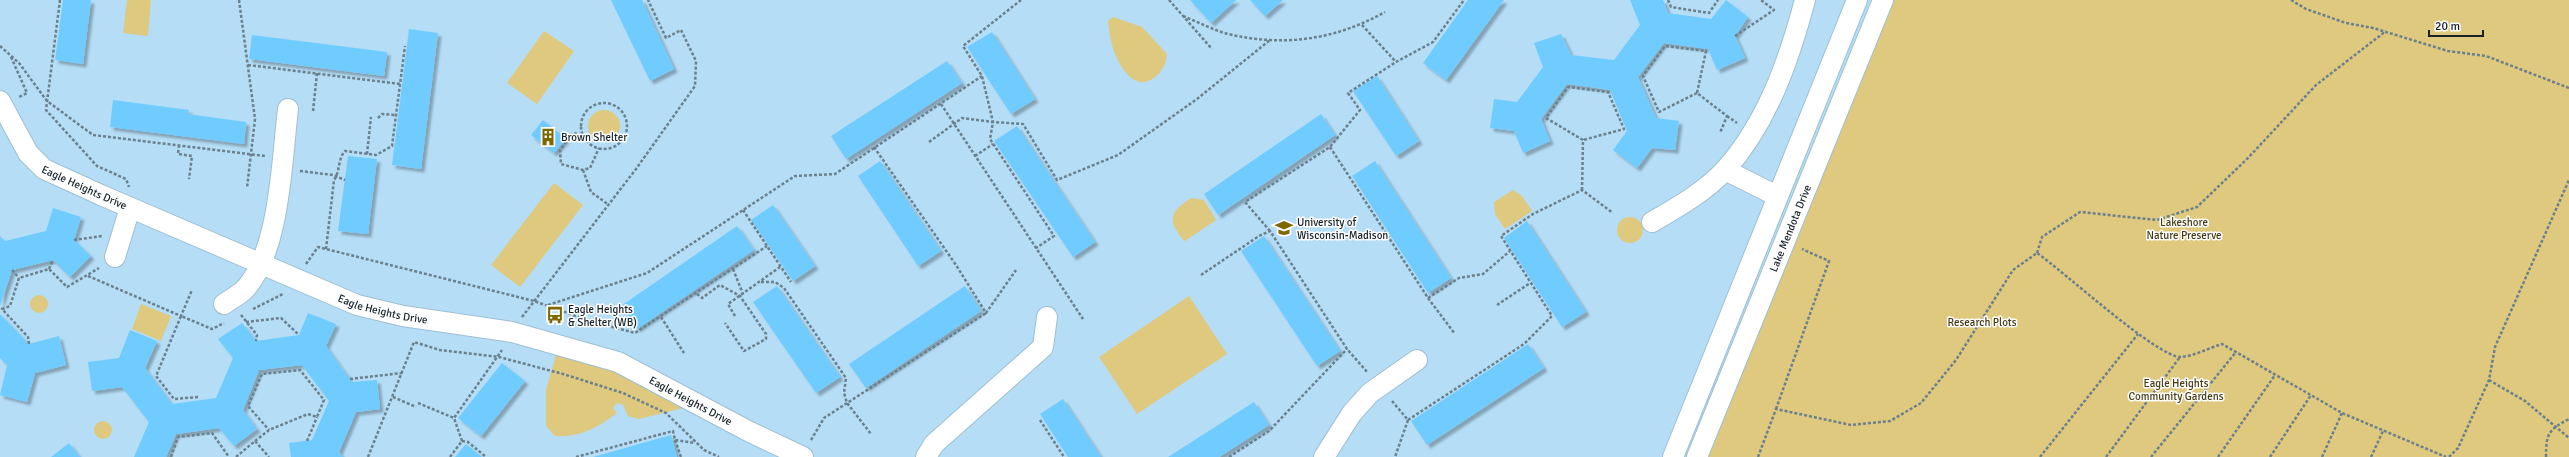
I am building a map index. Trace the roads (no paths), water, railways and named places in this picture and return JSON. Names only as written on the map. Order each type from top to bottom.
[{"type":"street","points":[[1652,222],[1681,206],[1726,170],[1755,128],[1778,85],[1793,46],[1804,0]]},
{"type":"street","points":[[1673,457],[1857,0]]},
{"type":"street","name":"Lake Mendota Drive","points":[[1697,457],[1883,0]]},
{"type":"street","name":"Eagle Heights Drive","points":[[8,99],[28,152],[44,169],[131,200],[260,264],[358,305],[382,313],[512,332],[618,362],[750,432],[803,457]]},
{"type":"street","points":[[232,310],[260,264],[269,241],[276,207],[288,108]]},
{"type":"street","points":[[1726,170],[1777,196]]},
{"type":"street","points":[[117,250],[131,200]]},
{"type":"street","points":[[926,457],[934,444],[1043,346],[1047,317]]},
{"type":"street","points":[[1324,457],[1352,413],[1379,385],[1416,360]]},
{"type":"place","name":"Brown Shelter","points":[[548,137]]},
{"type":"place","name":"University of Wisconsin-Madison","points":[[1284,228]]},
{"type":"place","name":"Eagle Heights & Shelter (WB)","points":[[555,315]]},
{"type":"park label","name":"Lakeshore Nature Preserve","points":[[2184,228]]},
{"type":"park label","name":"Research Plots","points":[[1982,322]]},
{"type":"park label","name":"Eagle Heights Community Gardens","points":[[2176,389]]}]
